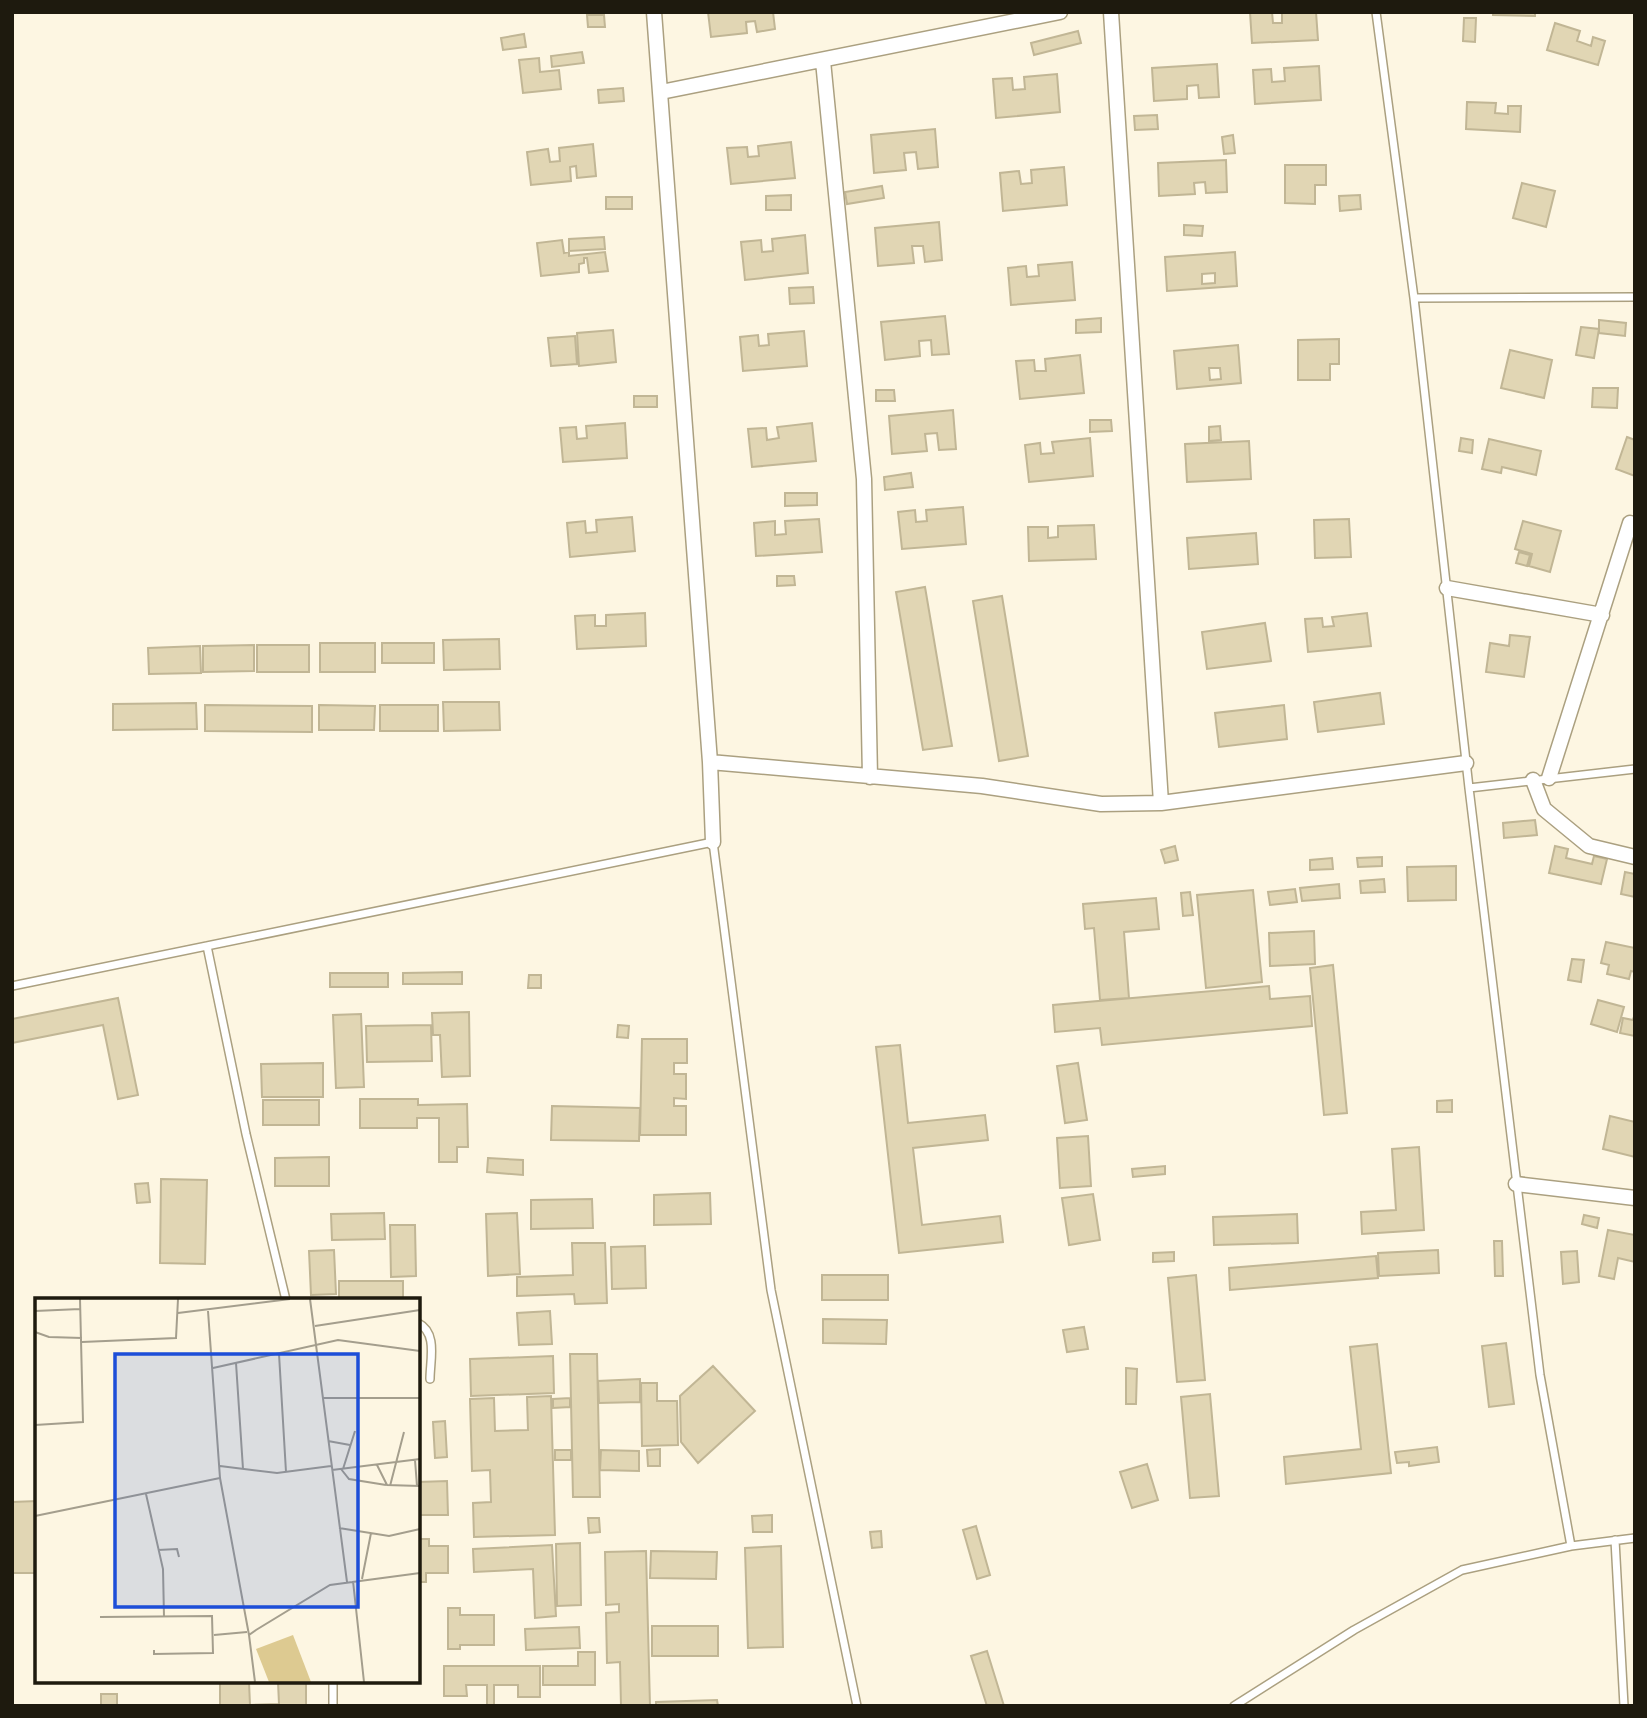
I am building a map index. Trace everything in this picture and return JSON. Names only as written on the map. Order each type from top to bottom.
[{"type":"street","points":[[654,12],[710,762],[712,842]]},
{"type":"street","points":[[661,92],[1060,12]]},
{"type":"street","points":[[1111,12],[1161,803]]},
{"type":"street","points":[[823,61],[864,479],[870,777]]},
{"type":"street","points":[[1549,778],[1630,523]]},
{"type":"street","points":[[1447,588],[1602,615]]},
{"type":"street","points":[[710,762],[982,786],[1101,804],[1161,803],[1466,763]]},
{"type":"street","points":[[1533,780],[1544,809],[1589,846],[1635,858]]},
{"type":"street","points":[[1516,1184],[1635,1198]]},
{"type":"lane","points":[[1376,12],[1414,298],[1466,763],[1540,1375],[1571,1546]]},
{"type":"lane","points":[[1414,298],[1635,297]]},
{"type":"lane","points":[[1469,788],[1635,769]]},
{"type":"lane","points":[[12,986],[712,842],[771,1290],[857,1706]]},
{"type":"lane","points":[[207,946],[246,1134],[286,1298]]},
{"type":"lane","points":[[420,1324],[427,1327],[431,1335],[430,1379]]},
{"type":"lane","points":[[1234,1706],[1354,1630],[1462,1570],[1571,1546],[1635,1538]]},
{"type":"lane","points":[[1615,1540],[1624,1706]]},
{"type":"lane","points":[[333,1683],[333,1706]]},
{"type":"building","points":[[708,12],[773,12],[775,29],[757,32],[755,21],[746,22],[747,33],[711,37]]},
{"type":"building","points":[[1250,12],[1272,12],[1273,23],[1282,23],[1282,12],[1316,12],[1318,40],[1252,43]]},
{"type":"building","points":[[1493,12],[1535,12],[1535,16],[1493,15]]},
{"type":"building","points":[[587,15],[604,15],[605,27],[588,27]]},
{"type":"building","points":[[1464,18],[1476,18],[1475,42],[1463,41]]},
{"type":"building","points":[[1555,23],[1580,31],[1577,41],[1591,46],[1593,37],[1605,41],[1598,65],[1547,50]]},
{"type":"building","points":[[1078,31],[1081,43],[1034,55],[1031,43]]},
{"type":"building","points":[[524,34],[526,47],[503,50],[501,38]]},
{"type":"building","points":[[582,52],[584,63],[552,67],[551,56]]},
{"type":"building","points":[[539,58],[540,72],[559,70],[561,89],[523,93],[519,60]]},
{"type":"building","points":[[1217,64],[1219,97],[1199,98],[1198,85],[1187,86],[1187,99],[1154,101],[1152,68]]},
{"type":"building","points":[[1319,66],[1321,100],[1255,104],[1253,70],[1271,69],[1272,82],[1285,81],[1284,68]]},
{"type":"building","points":[[1057,74],[1060,112],[996,118],[993,79],[1012,78],[1013,90],[1025,89],[1024,77]]},
{"type":"building","points":[[623,88],[624,101],[599,103],[598,90]]},
{"type":"building","points":[[1467,102],[1496,103],[1495,113],[1508,114],[1508,106],[1521,106],[1520,132],[1466,129]]},
{"type":"building","points":[[1157,115],[1158,129],[1135,130],[1134,116]]},
{"type":"building","points":[[935,129],[938,167],[918,169],[916,152],[904,153],[906,170],[874,173],[871,135]]},
{"type":"building","points":[[1233,135],[1235,153],[1224,154],[1222,137]]},
{"type":"building","points":[[791,142],[795,178],[731,184],[727,148],[747,147],[748,157],[759,156],[758,146]]},
{"type":"building","points":[[593,144],[596,176],[577,178],[576,166],[570,167],[571,181],[531,185],[527,152],[548,149],[550,162],[560,161],[559,148]]},
{"type":"building","points":[[1226,160],[1227,192],[1206,193],[1205,182],[1194,183],[1195,194],[1159,196],[1158,163]]},
{"type":"building","points":[[1285,165],[1326,165],[1326,185],[1315,185],[1315,204],[1285,203]]},
{"type":"building","points":[[1064,167],[1067,205],[1003,211],[1000,173],[1019,171],[1021,184],[1032,183],[1031,170]]},
{"type":"building","points":[[1522,183],[1555,191],[1546,227],[1513,218]]},
{"type":"building","points":[[882,186],[884,198],[847,204],[845,192]]},
{"type":"building","points":[[791,195],[791,210],[766,210],[766,196]]},
{"type":"building","points":[[1360,195],[1361,209],[1340,211],[1339,196]]},
{"type":"building","points":[[606,197],[632,197],[632,209],[606,209]]},
{"type":"building","points":[[939,222],[942,260],[925,262],[923,246],[912,246],[914,263],[878,266],[875,228]]},
{"type":"building","points":[[1184,225],[1203,226],[1202,236],[1184,235]]},
{"type":"building","points":[[805,235],[808,273],[745,280],[741,242],[761,240],[762,252],[773,251],[772,239]]},
{"type":"building","points":[[604,237],[605,249],[569,251],[569,239]]},
{"type":"building","points":[[562,240],[564,253],[569,252],[569,256],[605,252],[608,271],[589,273],[587,258],[584,258],[584,263],[579,264],[579,272],[541,276],[537,243]]},
{"type":"building","points":[[1235,252],[1237,286],[1167,291],[1165,257]],"holes":[[[1215,273],[1215,283],[1202,284],[1202,274]]]},
{"type":"building","points":[[1072,262],[1075,300],[1011,305],[1008,268],[1026,266],[1027,277],[1039,276],[1038,265]]},
{"type":"building","points":[[813,287],[814,303],[790,304],[789,288]]},
{"type":"building","points":[[945,316],[949,354],[932,355],[931,340],[919,341],[920,356],[885,360],[881,322]]},
{"type":"building","points":[[1101,318],[1101,332],[1076,333],[1076,320]]},
{"type":"building","points":[[1599,320],[1626,323],[1625,336],[1599,333]]},
{"type":"building","points":[[1581,327],[1599,329],[1594,358],[1576,355]]},
{"type":"building","points":[[613,330],[616,362],[579,366],[577,333]]},
{"type":"building","points":[[804,331],[807,366],[743,371],[740,337],[758,335],[759,346],[769,345],[768,334]]},
{"type":"building","points":[[575,336],[577,364],[551,366],[548,338]]},
{"type":"building","points":[[1339,339],[1339,364],[1330,364],[1330,380],[1298,380],[1298,340]]},
{"type":"building","points":[[1238,345],[1241,383],[1177,389],[1174,351]],"holes":[[[1209,368],[1220,368],[1221,379],[1210,380]]]},
{"type":"building","points":[[1510,350],[1552,360],[1544,398],[1501,388]]},
{"type":"building","points":[[1080,355],[1084,393],[1020,399],[1016,361],[1034,360],[1035,371],[1046,371],[1045,359]]},
{"type":"building","points":[[1593,388],[1618,388],[1617,408],[1592,407]]},
{"type":"building","points":[[876,390],[894,390],[895,401],[876,401]]},
{"type":"building","points":[[634,396],[657,396],[657,407],[634,407]]},
{"type":"building","points":[[953,410],[956,449],[939,450],[937,433],[925,434],[927,451],[892,454],[889,416]]},
{"type":"building","points":[[1090,420],[1111,420],[1112,431],[1090,432]]},
{"type":"building","points":[[625,423],[627,458],[563,462],[560,428],[576,427],[577,439],[587,438],[586,426]]},
{"type":"building","points":[[812,423],[816,461],[752,467],[748,429],[766,428],[767,440],[779,438],[777,427]]},
{"type":"building","points":[[1220,426],[1221,440],[1209,441],[1209,427]]},
{"type":"building","points":[[1627,437],[1635,440],[1635,476],[1616,469]]},
{"type":"building","points":[[1090,438],[1093,476],[1029,482],[1025,445],[1040,443],[1041,454],[1054,453],[1052,442]]},
{"type":"building","points":[[1461,438],[1473,440],[1472,453],[1459,451]]},
{"type":"building","points":[[1489,439],[1541,451],[1536,475],[1502,467],[1501,473],[1482,469]]},
{"type":"building","points":[[1249,441],[1251,479],[1187,482],[1185,444]]},
{"type":"building","points":[[911,473],[913,487],[885,490],[884,477]]},
{"type":"building","points":[[785,493],[817,493],[817,505],[785,506]]},
{"type":"building","points":[[963,507],[966,544],[902,549],[898,512],[915,510],[916,522],[927,521],[926,510]]},
{"type":"building","points":[[632,517],[635,551],[570,557],[567,523],[585,521],[586,533],[597,532],[596,520]]},
{"type":"building","points":[[819,519],[822,552],[756,556],[754,523],[775,521],[775,535],[786,534],[785,521]]},
{"type":"building","points":[[1349,519],[1351,557],[1315,558],[1314,520]]},
{"type":"building","points":[[1523,521],[1561,531],[1550,572],[1529,566],[1532,554],[1515,549]]},
{"type":"building","points":[[1094,525],[1096,559],[1029,561],[1028,527],[1048,527],[1048,538],[1058,537],[1058,526]]},
{"type":"building","points":[[1256,533],[1258,564],[1189,569],[1187,538]]},
{"type":"building","points":[[1519,552],[1530,555],[1527,566],[1516,563]]},
{"type":"building","points":[[777,576],[794,576],[795,585],[777,586]]},
{"type":"building","points":[[925,587],[952,746],[923,750],[896,592]]},
{"type":"building","points":[[1002,596],[1028,756],[999,761],[973,601]]},
{"type":"building","points":[[645,613],[646,646],[577,649],[575,616],[595,615],[595,626],[606,626],[606,615]]},
{"type":"building","points":[[1367,613],[1371,646],[1308,652],[1305,619],[1322,618],[1323,627],[1334,626],[1332,617]]},
{"type":"building","points":[[1265,623],[1271,661],[1207,669],[1202,632]]},
{"type":"building","points":[[1510,635],[1530,637],[1524,677],[1486,672],[1490,643],[1509,646]]},
{"type":"building","points":[[499,639],[500,669],[444,670],[443,640]]},
{"type":"building","points":[[320,643],[375,643],[375,672],[320,672]]},
{"type":"building","points":[[382,643],[434,643],[434,663],[382,663]]},
{"type":"building","points":[[254,645],[254,671],[203,672],[203,646]]},
{"type":"building","points":[[257,645],[309,645],[309,672],[257,672]]},
{"type":"building","points":[[200,646],[201,673],[149,674],[148,648]]},
{"type":"building","points":[[1380,693],[1384,724],[1318,732],[1314,702]]},
{"type":"building","points":[[443,702],[499,702],[500,730],[444,731]]},
{"type":"building","points":[[196,703],[197,729],[113,730],[113,704]]},
{"type":"building","points":[[205,705],[312,706],[312,732],[205,731]]},
{"type":"building","points":[[319,705],[375,706],[374,730],[319,730]]},
{"type":"building","points":[[380,705],[438,705],[438,731],[380,731]]},
{"type":"building","points":[[1284,705],[1287,739],[1219,747],[1215,713]]},
{"type":"building","points":[[1535,820],[1537,835],[1504,838],[1503,823]]},
{"type":"building","points":[[1175,846],[1178,860],[1165,863],[1161,850]]},
{"type":"building","points":[[1555,846],[1568,849],[1566,858],[1592,864],[1594,856],[1607,859],[1601,884],[1549,873]]},
{"type":"building","points":[[1382,857],[1382,866],[1358,867],[1357,858]]},
{"type":"building","points":[[1332,858],[1333,869],[1310,870],[1310,860]]},
{"type":"building","points":[[1456,866],[1456,900],[1408,901],[1407,867]]},
{"type":"building","points":[[1625,872],[1635,874],[1635,897],[1621,894]]},
{"type":"building","points":[[1384,879],[1385,892],[1361,893],[1360,881]]},
{"type":"building","points":[[1339,884],[1340,898],[1302,901],[1300,888]]},
{"type":"building","points":[[1295,889],[1297,902],[1270,905],[1268,892]]},
{"type":"building","points":[[1253,890],[1262,982],[1206,988],[1197,895]]},
{"type":"building","points":[[1190,892],[1193,915],[1183,916],[1181,893]]},
{"type":"building","points":[[1156,898],[1159,929],[1124,932],[1129,998],[1100,1000],[1094,928],[1085,929],[1083,904]]},
{"type":"building","points":[[1314,931],[1315,964],[1270,966],[1269,933]]},
{"type":"building","points":[[1606,942],[1635,948],[1635,972],[1631,971],[1629,979],[1607,974],[1609,965],[1601,963]]},
{"type":"building","points":[[1572,959],[1584,960],[1581,982],[1568,980]]},
{"type":"building","points":[[1333,965],[1347,1113],[1324,1115],[1310,968]]},
{"type":"building","points":[[462,972],[462,984],[403,984],[403,973]]},
{"type":"building","points":[[330,973],[388,973],[388,987],[330,987]]},
{"type":"building","points":[[529,975],[541,975],[541,988],[528,988]]},
{"type":"building","points":[[1269,986],[1270,999],[1310,996],[1312,1026],[1102,1045],[1100,1028],[1055,1032],[1053,1005]]},
{"type":"building","points":[[118,998],[138,1095],[118,1099],[103,1025],[12,1043],[12,1019]]},
{"type":"building","points":[[1598,1000],[1624,1007],[1617,1032],[1591,1024]]},
{"type":"building","points":[[469,1012],[470,1076],[442,1077],[440,1035],[433,1035],[432,1013]]},
{"type":"building","points":[[1635,1013],[1635,1036],[1620,1033],[1623,1018],[1633,1020]]},
{"type":"building","points":[[361,1014],[364,1087],[336,1088],[333,1015]]},
{"type":"building","points":[[431,1025],[432,1061],[367,1062],[366,1026]]},
{"type":"building","points":[[618,1025],[629,1026],[628,1038],[617,1037]]},
{"type":"building","points":[[642,1039],[687,1039],[687,1063],[674,1063],[674,1074],[686,1074],[686,1099],[674,1098],[674,1106],[686,1106],[686,1135],[640,1135]]},
{"type":"building","points":[[900,1045],[908,1123],[985,1115],[988,1140],[913,1148],[922,1225],[1000,1216],[1003,1242],[899,1253],[876,1047]]},
{"type":"building","points":[[323,1063],[323,1097],[262,1097],[261,1064]]},
{"type":"building","points":[[1078,1063],[1087,1120],[1065,1123],[1057,1066]]},
{"type":"building","points":[[360,1099],[418,1099],[418,1105],[467,1104],[468,1147],[457,1147],[457,1162],[439,1162],[439,1118],[417,1118],[417,1128],[360,1128]]},
{"type":"building","points":[[263,1100],[319,1100],[319,1125],[263,1125]]},
{"type":"building","points":[[1452,1100],[1452,1112],[1437,1112],[1437,1101]]},
{"type":"building","points":[[552,1106],[640,1108],[639,1141],[551,1140]]},
{"type":"building","points":[[1610,1116],[1635,1122],[1635,1157],[1603,1149]]},
{"type":"building","points":[[1088,1136],[1091,1186],[1060,1188],[1057,1138]]},
{"type":"building","points":[[1419,1147],[1424,1230],[1362,1234],[1361,1212],[1396,1210],[1392,1149]]},
{"type":"building","points":[[329,1157],[329,1186],[275,1186],[275,1158]]},
{"type":"building","points":[[488,1158],[523,1160],[523,1175],[487,1172]]},
{"type":"building","points":[[1165,1166],[1165,1174],[1133,1177],[1132,1169]]},
{"type":"building","points":[[161,1179],[207,1180],[205,1264],[160,1263]]},
{"type":"building","points":[[148,1183],[150,1202],[137,1203],[135,1184]]},
{"type":"building","points":[[710,1193],[711,1224],[654,1225],[654,1195]]},
{"type":"building","points":[[1093,1194],[1100,1240],[1069,1245],[1062,1198]]},
{"type":"building","points":[[592,1199],[593,1228],[531,1229],[531,1200]]},
{"type":"building","points":[[384,1213],[385,1239],[332,1240],[331,1214]]},
{"type":"building","points":[[517,1213],[520,1274],[488,1276],[486,1214]]},
{"type":"building","points":[[1297,1214],[1298,1243],[1214,1245],[1213,1217]]},
{"type":"building","points":[[1584,1215],[1599,1218],[1597,1228],[1582,1224]]},
{"type":"building","points":[[390,1225],[415,1225],[416,1276],[391,1277]]},
{"type":"building","points":[[1608,1230],[1635,1235],[1635,1262],[1618,1258],[1614,1279],[1599,1276]]},
{"type":"building","points":[[1494,1241],[1502,1241],[1503,1276],[1495,1276]]},
{"type":"building","points":[[572,1243],[605,1243],[607,1303],[575,1304],[574,1294],[517,1296],[517,1277],[573,1275]]},
{"type":"building","points":[[645,1246],[646,1288],[612,1289],[611,1247]]},
{"type":"building","points":[[334,1250],[336,1294],[311,1295],[309,1251]]},
{"type":"building","points":[[1438,1250],[1439,1273],[1379,1276],[1378,1253]]},
{"type":"building","points":[[1577,1251],[1579,1282],[1563,1284],[1561,1252]]},
{"type":"building","points":[[1174,1252],[1174,1261],[1153,1262],[1153,1253]]},
{"type":"building","points":[[1376,1256],[1378,1278],[1230,1290],[1229,1268]]},
{"type":"building","points":[[822,1275],[888,1275],[888,1300],[822,1300]]},
{"type":"building","points":[[1196,1275],[1205,1380],[1177,1382],[1168,1278]]},
{"type":"building","points":[[339,1281],[403,1281],[403,1298],[339,1298]]},
{"type":"building","points":[[550,1311],[552,1344],[519,1345],[517,1313]]},
{"type":"building","points":[[823,1319],[887,1320],[886,1344],[823,1343]]},
{"type":"building","points":[[1084,1327],[1088,1349],[1067,1352],[1063,1330]]},
{"type":"building","points":[[1506,1343],[1514,1404],[1489,1407],[1482,1346]]},
{"type":"building","points":[[1377,1344],[1391,1473],[1286,1484],[1284,1457],[1361,1449],[1350,1347]]},
{"type":"building","points":[[570,1354],[597,1354],[600,1497],[573,1497]]},
{"type":"building","points":[[553,1356],[554,1393],[471,1396],[470,1359]]},
{"type":"building","points":[[713,1366],[755,1411],[698,1463],[681,1442],[680,1396]]},
{"type":"building","points":[[1126,1368],[1137,1369],[1136,1404],[1126,1404]]},
{"type":"building","points":[[640,1379],[640,1402],[599,1403],[598,1381]]},
{"type":"building","points":[[641,1383],[657,1383],[657,1401],[677,1401],[678,1445],[642,1446]]},
{"type":"building","points":[[1210,1394],[1219,1496],[1190,1498],[1181,1397]]},
{"type":"building","points":[[551,1396],[555,1535],[474,1537],[473,1503],[491,1502],[490,1470],[472,1471],[470,1399],[494,1398],[495,1431],[528,1430],[527,1397]]},
{"type":"building","points":[[570,1398],[570,1407],[553,1408],[553,1399]]},
{"type":"building","points":[[445,1421],[447,1457],[435,1458],[433,1422]]},
{"type":"building","points":[[1437,1447],[1439,1462],[1409,1466],[1409,1462],[1397,1463],[1395,1452]]},
{"type":"building","points":[[660,1449],[660,1466],[648,1466],[647,1450]]},
{"type":"building","points":[[555,1450],[571,1450],[571,1460],[555,1460]]},
{"type":"building","points":[[601,1450],[639,1451],[639,1471],[600,1470]]},
{"type":"building","points":[[1147,1464],[1158,1500],[1132,1508],[1120,1472]]},
{"type":"building","points":[[447,1481],[448,1515],[420,1515],[420,1482]]},
{"type":"building","points":[[35,1501],[35,1573],[12,1573],[12,1502]]},
{"type":"building","points":[[772,1515],[772,1532],[753,1532],[752,1516]]},
{"type":"building","points":[[588,1518],[599,1518],[600,1532],[589,1533]]},
{"type":"building","points":[[976,1526],[990,1575],[977,1579],[963,1530]]},
{"type":"building","points":[[881,1531],[882,1547],[872,1548],[870,1532]]},
{"type":"building","points":[[420,1539],[429,1539],[429,1546],[448,1546],[448,1573],[426,1573],[426,1582],[420,1582]]},
{"type":"building","points":[[580,1543],[581,1605],[557,1606],[556,1544]]},
{"type":"building","points":[[552,1545],[556,1616],[535,1618],[533,1569],[474,1572],[473,1549]]},
{"type":"building","points":[[781,1546],[783,1647],[748,1648],[745,1548]]},
{"type":"building","points":[[646,1551],[650,1706],[621,1706],[620,1662],[607,1663],[606,1613],[619,1612],[619,1604],[606,1605],[605,1552]]},
{"type":"building","points":[[651,1551],[717,1552],[716,1579],[650,1578]]},
{"type":"building","points":[[448,1608],[460,1608],[460,1615],[494,1615],[494,1645],[460,1645],[460,1649],[448,1649]]},
{"type":"building","points":[[652,1626],[718,1626],[718,1656],[652,1656]]},
{"type":"building","points":[[579,1627],[580,1648],[526,1650],[525,1629]]},
{"type":"building","points":[[987,1651],[1004,1706],[987,1706],[971,1656]]},
{"type":"building","points":[[578,1652],[595,1652],[595,1685],[543,1685],[543,1666],[578,1666]]},
{"type":"building","points":[[444,1666],[540,1666],[540,1697],[518,1697],[518,1685],[494,1685],[494,1706],[487,1706],[487,1685],[466,1685],[467,1696],[444,1696]]},
{"type":"building","points":[[220,1683],[249,1683],[250,1705],[279,1704],[278,1683],[306,1683],[306,1706],[220,1706]]},
{"type":"building","points":[[101,1694],[117,1694],[117,1706],[101,1706]]},
{"type":"building","points":[[717,1700],[718,1706],[656,1706],[656,1702]]}]
